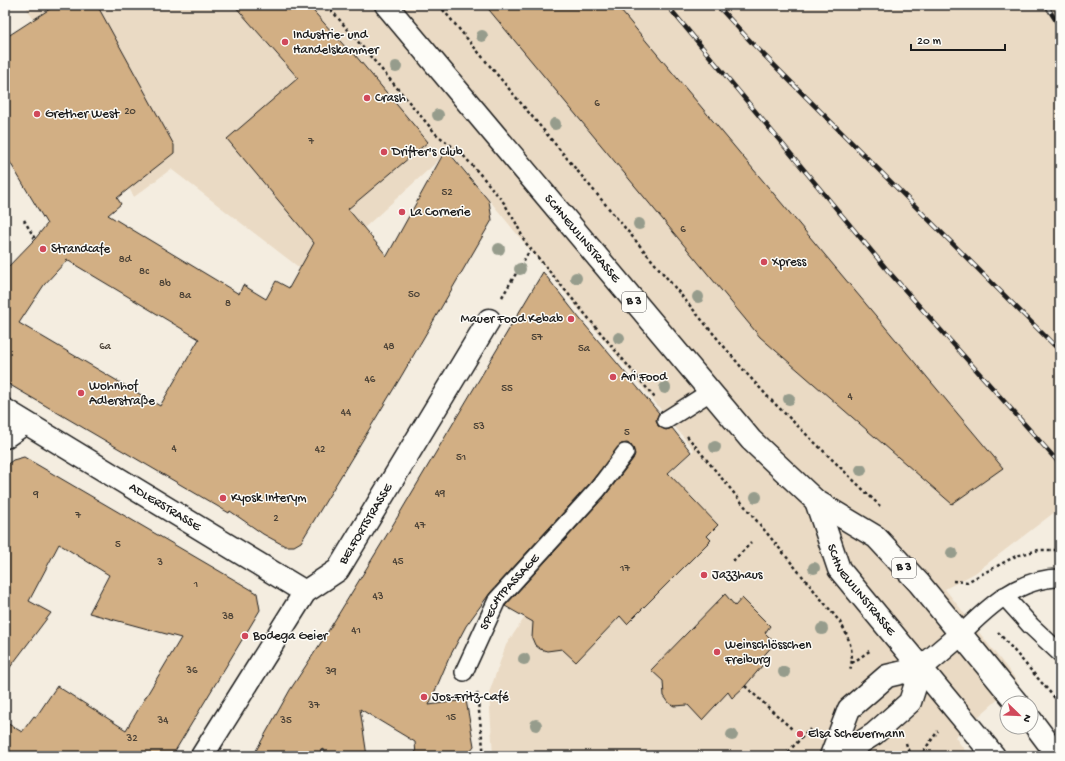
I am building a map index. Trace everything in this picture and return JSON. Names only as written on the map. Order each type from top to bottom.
[{"type":"main road","name":"SCHNEWLINSTRASSE","points":[[386,5],[751,440],[816,501],[876,537],[919,583],[961,634]]},
{"type":"main road","name":"BELFORTSTRASSE","points":[[202,756],[305,592],[338,570],[489,320]]},
{"type":"main road","name":"ADLERSTRASSE","points":[[5,410],[305,592]]},
{"type":"main road","points":[[5,437],[25,423]]},
{"type":"main road","name":"SCHNEWLINSTRASSE","points":[[816,501],[839,569],[921,668]]},
{"type":"main road","points":[[831,756],[849,709],[887,676],[921,668],[961,634]]},
{"type":"main road","name":"B 3","points":[[961,634],[1011,695]]},
{"type":"main road","points":[[839,756],[874,734],[910,702],[921,668]]},
{"type":"main road","name":"B 3","points":[[921,668],[994,756]]},
{"type":"main road","points":[[1039,731],[1058,756]]},
{"type":"lane","points":[[668,419],[710,392]]},
{"type":"lane","name":"SPECHTPASSAGE","points":[[464,672],[497,600],[598,489],[625,454]]},
{"type":"lane","points":[[961,634],[981,613],[1004,596],[1034,582],[1060,578]]},
{"type":"lane","points":[[1004,596],[1031,626],[1060,653]]},
{"type":"path","points":[[327,5],[436,134],[462,154],[486,181],[504,203],[516,223],[524,242],[530,250],[668,419],[840,622],[851,641],[852,663],[850,671]]},
{"type":"path","points":[[439,5],[747,374],[771,400],[881,506]]},
{"type":"path","points":[[24,220],[35,239]]},
{"type":"path","points":[[489,320],[530,250]]},
{"type":"path","points":[[733,561],[751,543]]},
{"type":"path","points":[[953,580],[968,582],[1016,556],[1039,550],[1060,550]]},
{"type":"path","points":[[996,629],[1060,704]]},
{"type":"path","points":[[464,672],[476,691],[484,756]]},
{"type":"path","points":[[745,686],[792,729]]},
{"type":"path","points":[[920,756],[941,727]]},
{"type":"shaded area","points":[[25,5],[1060,5],[1060,508],[975,573],[945,589],[1018,682],[1003,695],[999,695],[999,699],[955,737],[969,756],[493,756],[489,693],[506,645],[525,617],[628,511],[694,450],[449,151],[364,228],[305,272],[171,169],[134,197]]},
{"type":"building","points":[[56,5],[97,5],[174,145],[174,153],[117,198],[121,204],[108,215],[239,294],[243,285],[266,299],[276,281],[289,288],[314,243],[227,139],[298,78],[234,5],[308,5],[348,50],[350,49],[428,142],[348,209],[387,256],[446,149],[489,201],[492,220],[402,375],[301,542],[294,546],[285,546],[263,534],[230,511],[229,513],[5,382],[5,270],[35,239],[47,224],[5,154],[5,38]],"holes":[[[67,260],[199,339],[160,406],[19,323],[44,285]]]},
{"type":"building","name":"Xpress","points":[[485,5],[616,5],[1003,468],[952,504],[760,337]]},
{"type":"building","points":[[543,272],[580,319],[659,413],[656,420],[658,426],[666,430],[672,428],[691,452],[668,473],[718,525],[707,536],[711,540],[627,624],[620,616],[576,662],[562,649],[547,651],[540,649],[535,645],[532,638],[533,622],[505,606],[605,496],[633,459],[635,454],[631,445],[627,443],[621,444],[590,483],[490,593],[466,626],[449,658],[429,705],[466,700],[474,746],[466,756],[416,756],[415,742],[360,709],[367,756],[332,756],[322,749],[318,756],[253,756],[290,690],[324,638],[388,533]]},
{"type":"building","points":[[24,457],[257,593],[260,610],[172,756],[5,756],[5,722],[22,732],[34,716],[36,717],[57,686],[126,730],[181,638],[89,613],[109,575],[59,544],[29,601],[51,613],[5,674],[5,466],[13,460]]},
{"type":"building","name":"Weinschlösschen Freiburg","points":[[725,594],[735,606],[742,598],[770,626],[765,633],[775,643],[758,662],[762,666],[745,686],[732,698],[728,692],[702,720],[688,705],[674,706],[669,703],[664,696],[663,681],[651,670]]},
{"type":"railway","points":[[667,5],[889,272],[1060,464]]},
{"type":"railway","points":[[717,5],[753,44],[1060,351]]},
{"type":"railway","points":[[1046,5],[1060,27]]},
{"type":"place","name":"Industrie- und Handelskammer","points":[[285,42]]},
{"type":"place","name":"Crash","points":[[367,98]]},
{"type":"place","name":"Grether West","points":[[37,114]]},
{"type":"place","name":"Drifter's Club","points":[[384,152]]},
{"type":"place","name":"La Cornerie","points":[[402,212]]},
{"type":"place","name":"Strandcafe","points":[[43,249]]},
{"type":"place","name":"Xpress","points":[[764,262]]},
{"type":"place","name":"Mauer Food Kebab","points":[[571,319]]},
{"type":"place","name":"Ari Food","points":[[613,377]]},
{"type":"place","name":"Wohnhof Adlerstraße","points":[[81,393]]},
{"type":"place","name":"Kyosk Interym","points":[[223,498]]},
{"type":"place","name":"Jazzhaus","points":[[704,575]]},
{"type":"place","name":"Bodega Geier","points":[[245,636]]},
{"type":"place","name":"Weinschlösschen Freiburg","points":[[717,652]]},
{"type":"place","name":"Jos-Fritz-Café","points":[[424,697]]},
{"type":"place","name":"Elsa Scheuermann","points":[[800,734]]}]
